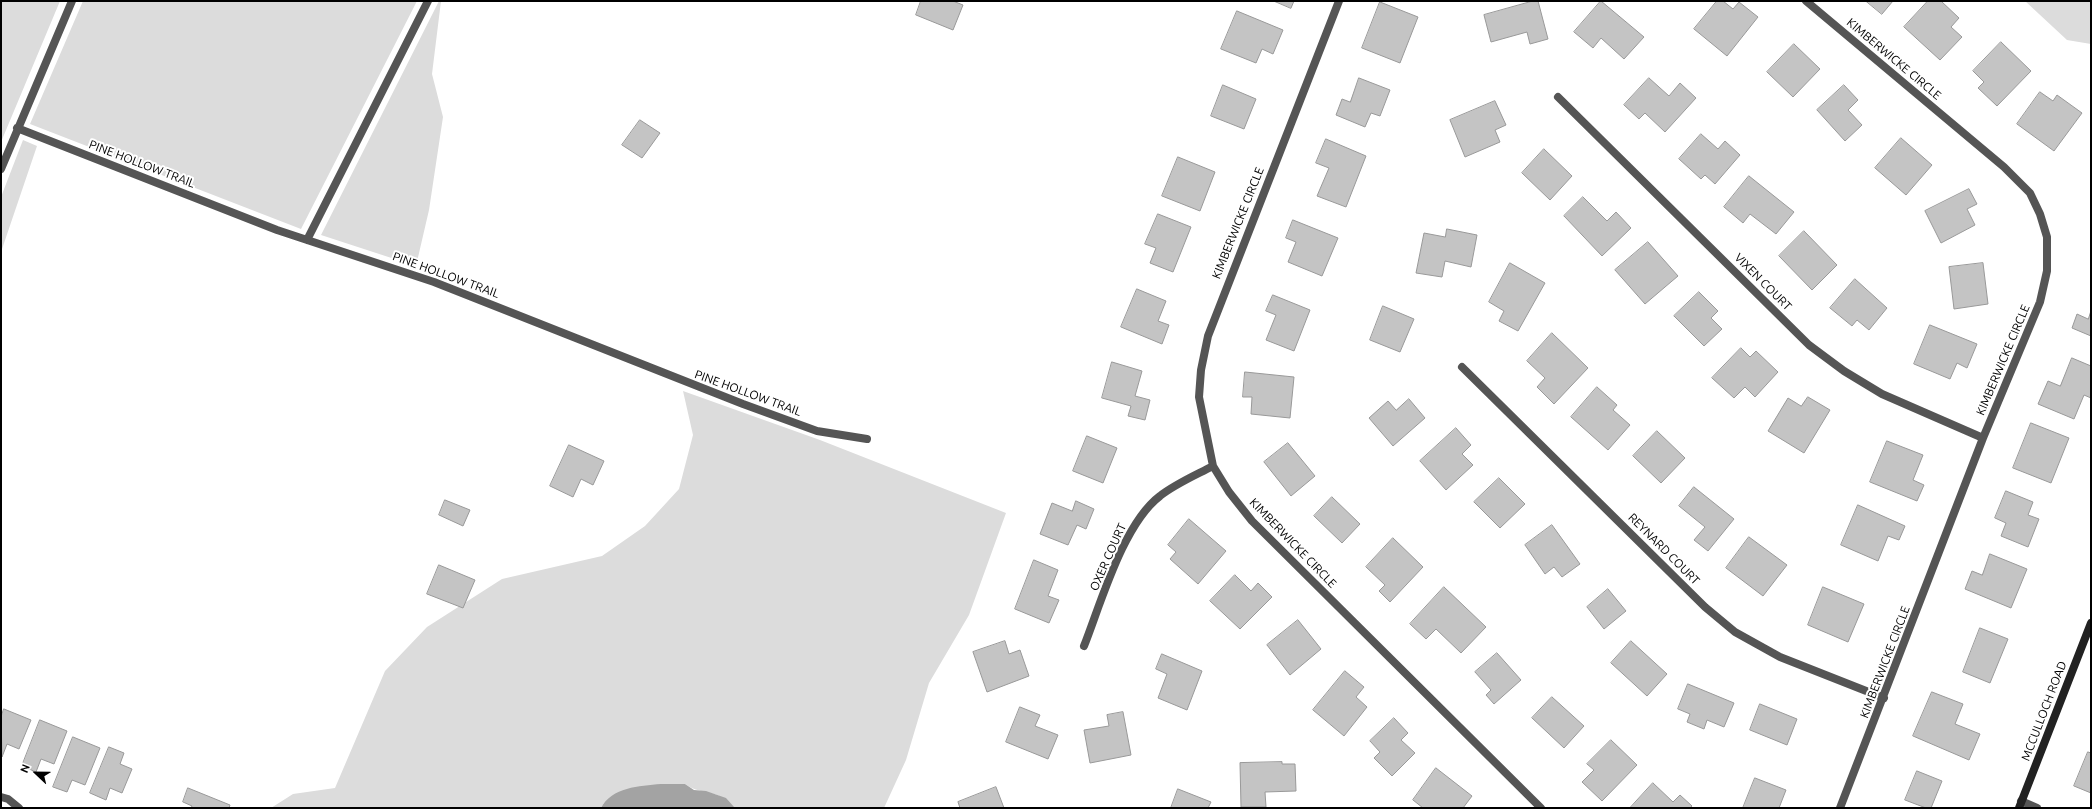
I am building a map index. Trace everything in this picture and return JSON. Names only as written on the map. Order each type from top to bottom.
[{"type":"street","points":[[1,169],[17,128],[72,1]]},
{"type":"street","points":[[307,240],[428,1]]},
{"type":"street","name":"KIMBERWICKE CIRCLE","points":[[1339,1],[1208,336],[1201,370],[1199,397],[1213,466],[1229,492],[1252,521],[1541,808]]},
{"type":"street","name":"KIMBERWICKE CIRCLE","points":[[1806,1],[2004,167],[2030,193],[2040,214],[2047,238],[2047,271],[2040,302],[1983,438],[1884,698],[1840,808]]},
{"type":"street","name":"VIXEN COURT","points":[[1558,97],[1809,345],[1844,371],[1882,394],[1983,438]]},
{"type":"street","name":"PINE HOLLOW TRAIL","points":[[17,128],[277,230],[434,282],[642,366],[809,428],[867,438]]},
{"type":"street","name":"REYNARD COURT","points":[[1462,367],[1706,606],[1735,632],[1780,657],[1884,698]]},
{"type":"street","name":"OXER COURT","points":[[1084,646],[1128,534],[1143,513],[1160,496],[1213,466]]},
{"type":"street","name":"MCCULLOCH ROAD","points":[[2020,805],[2091,623]]},
{"type":"street","points":[[1,797],[8,799],[19,808]]},
{"type":"street","points":[[2020,805],[2037,808]]},
{"type":"shaded area","points":[[1,1],[60,1],[1,142]]},
{"type":"shaded area","points":[[83,1],[417,1],[301,229],[30,124]]},
{"type":"shaded area","points":[[439,1],[441,1],[432,74],[443,117],[429,210],[416,266],[321,235]]},
{"type":"shaded area","points":[[2025,1],[2091,1],[2091,44],[2067,40]]},
{"type":"shaded area","points":[[23,140],[37,146],[1,252],[1,197]]},
{"type":"shaded area","points":[[683,391],[820,440],[1006,513],[969,615],[929,683],[906,760],[884,808],[735,808],[722,797],[692,788],[685,784],[604,803],[601,808],[271,808],[293,794],[335,788],[385,671],[427,627],[502,579],[602,556],[645,526],[679,489],[693,435]]},
{"type":"shaded area","points":[[661,784],[685,784],[694,790],[706,791],[726,798],[735,808],[601,808],[606,801],[619,792],[635,787]]},
{"type":"building","points":[[921,1],[953,1],[963,5],[953,30],[916,15]]},
{"type":"building","points":[[1274,1],[1294,1],[1291,8]]},
{"type":"building","points":[[1533,1],[1538,1],[1548,39],[1530,44],[1527,32],[1491,42],[1484,15]]},
{"type":"building","points":[[1601,1],[1644,37],[1624,59],[1601,38],[1593,48],[1574,32]]},
{"type":"building","points":[[1717,1],[1723,1],[1733,9],[1739,2],[1758,17],[1727,56],[1694,29]]},
{"type":"building","points":[[1866,1],[1893,1],[1882,14]]},
{"type":"building","points":[[1928,1],[1941,1],[1959,18],[1951,27],[1962,37],[1940,60],[1904,27]]},
{"type":"building","points":[[1380,2],[1418,17],[1400,63],[1362,48]]},
{"type":"building","points":[[1237,11],[1283,30],[1273,54],[1262,49],[1256,63],[1221,49]]},
{"type":"building","points":[[2001,42],[2031,71],[1997,106],[1978,88],[1984,82],[1973,71]]},
{"type":"building","points":[[1794,44],[1820,69],[1793,97],[1767,72]]},
{"type":"building","points":[[1359,78],[1390,90],[1380,116],[1371,113],[1365,127],[1336,115],[1342,99],[1350,102]]},
{"type":"building","points":[[1649,78],[1669,96],[1680,83],[1696,98],[1665,132],[1645,113],[1639,119],[1624,105]]},
{"type":"building","points":[[1223,85],[1256,99],[1244,129],[1211,116]]},
{"type":"building","points":[[1844,85],[1858,100],[1848,110],[1862,125],[1845,141],[1817,110]]},
{"type":"building","points":[[2040,92],[2053,101],[2057,95],[2082,113],[2054,151],[2017,124]]},
{"type":"building","points":[[1495,101],[1506,125],[1495,130],[1500,142],[1465,157],[1450,120]]},
{"type":"building","points":[[640,120],[660,133],[642,158],[622,145]]},
{"type":"building","points":[[1701,134],[1718,149],[1725,141],[1740,155],[1715,184],[1705,175],[1701,179],[1679,159]]},
{"type":"building","points":[[1901,138],[1932,165],[1906,195],[1875,168]]},
{"type":"building","points":[[1326,139],[1366,156],[1346,207],[1317,196],[1329,168],[1316,163]]},
{"type":"building","points":[[1544,149],[1572,176],[1550,200],[1522,173]]},
{"type":"building","points":[[1178,157],[1215,172],[1200,211],[1162,196]]},
{"type":"building","points":[[1749,176],[1794,212],[1776,234],[1750,214],[1743,223],[1724,207]]},
{"type":"building","points":[[1969,189],[1977,204],[1967,209],[1975,225],[1941,243],[1925,211]]},
{"type":"building","points":[[1583,197],[1607,221],[1616,212],[1631,228],[1602,256],[1564,216]]},
{"type":"building","points":[[1158,214],[1191,227],[1173,272],[1150,263],[1156,248],[1145,244]]},
{"type":"building","points":[[1293,220],[1338,238],[1322,276],[1288,262],[1296,242],[1286,238]]},
{"type":"building","points":[[1447,229],[1477,235],[1471,267],[1445,261],[1442,277],[1416,273],[1424,233],[1445,237]]},
{"type":"building","points":[[1804,231],[1837,265],[1812,290],[1779,256]]},
{"type":"building","points":[[1648,242],[1678,276],[1645,304],[1615,270]]},
{"type":"building","points":[[1510,263],[1545,283],[1518,331],[1499,321],[1504,311],[1489,302]]},
{"type":"building","points":[[1983,263],[1988,304],[1954,309],[1949,267]]},
{"type":"building","points":[[1855,279],[1887,308],[1869,330],[1857,320],[1852,326],[1830,308]]},
{"type":"building","points":[[1137,289],[1166,301],[1158,321],[1169,325],[1162,344],[1121,327]]},
{"type":"building","points":[[1699,292],[1718,311],[1711,318],[1722,329],[1704,346],[1674,316]]},
{"type":"building","points":[[1273,295],[1310,310],[1294,351],[1266,340],[1276,315],[1266,311]]},
{"type":"building","points":[[1383,306],[1414,319],[1400,352],[1370,340]]},
{"type":"building","points":[[2091,311],[2091,336],[2072,328],[2077,314],[2088,319]]},
{"type":"building","points":[[1930,325],[1977,344],[1967,368],[1957,363],[1950,379],[1914,364]]},
{"type":"building","points":[[1552,333],[1588,368],[1554,404],[1537,387],[1545,378],[1527,361]]},
{"type":"building","points":[[1741,348],[1750,357],[1756,351],[1778,372],[1755,397],[1745,387],[1734,398],[1712,378]]},
{"type":"building","points":[[2072,358],[2091,366],[2091,398],[2084,395],[2074,419],[2038,404],[2048,381],[2060,386]]},
{"type":"building","points":[[1112,362],[1142,371],[1135,396],[1150,400],[1145,420],[1128,416],[1131,406],[1102,398]]},
{"type":"building","points":[[1245,372],[1294,377],[1290,418],[1251,414],[1252,397],[1243,397]]},
{"type":"building","points":[[1597,387],[1617,405],[1613,410],[1630,425],[1608,450],[1571,417]]},
{"type":"building","points":[[1808,397],[1830,410],[1804,453],[1768,431],[1788,398],[1801,406]]},
{"type":"building","points":[[1409,399],[1425,418],[1393,446],[1369,418],[1388,401],[1396,410]]},
{"type":"building","points":[[2031,423],[2069,438],[2051,483],[2013,468]]},
{"type":"building","points":[[1456,428],[1471,445],[1462,454],[1473,465],[1446,490],[1420,461]]},
{"type":"building","points":[[1657,431],[1685,458],[1661,483],[1633,456]]},
{"type":"building","points":[[1087,436],[1117,448],[1103,483],[1073,471]]},
{"type":"building","points":[[1887,441],[1923,455],[1913,480],[1924,485],[1917,501],[1870,482]]},
{"type":"building","points":[[1288,443],[1315,476],[1291,496],[1264,462]]},
{"type":"building","points":[[569,445],[604,461],[593,485],[581,479],[573,497],[550,486]]},
{"type":"building","points":[[1499,478],[1525,504],[1500,528],[1474,502]]},
{"type":"building","points":[[1694,487],[1734,519],[1708,551],[1694,540],[1705,527],[1679,506]]},
{"type":"building","points":[[2006,491],[2033,502],[2028,515],[2039,519],[2028,547],[2001,536],[2006,523],[1995,518]]},
{"type":"building","points":[[1332,497],[1360,524],[1342,543],[1314,516]]},
{"type":"building","points":[[445,500],[470,510],[463,526],[439,515]]},
{"type":"building","points":[[1076,501],[1094,509],[1086,529],[1077,525],[1068,545],[1040,534],[1052,503],[1072,511]]},
{"type":"building","points":[[1858,505],[1905,526],[1899,540],[1888,536],[1878,561],[1841,545]]},
{"type":"building","points":[[1189,519],[1226,551],[1198,584],[1170,559],[1176,552],[1168,545]]},
{"type":"building","points":[[1552,525],[1580,564],[1562,577],[1554,567],[1545,574],[1525,545]]},
{"type":"building","points":[[1749,537],[1787,565],[1763,596],[1726,568]]},
{"type":"building","points":[[1393,538],[1423,567],[1390,602],[1379,591],[1385,585],[1366,567]]},
{"type":"building","points":[[1990,554],[2027,569],[2011,608],[1965,589],[1972,571],[1982,575]]},
{"type":"building","points":[[1034,560],[1058,570],[1048,596],[1059,600],[1049,623],[1015,609]]},
{"type":"building","points":[[439,565],[475,580],[463,608],[427,594]]},
{"type":"building","points":[[1235,575],[1251,591],[1258,583],[1272,597],[1240,629],[1210,601]]},
{"type":"building","points":[[1444,587],[1486,627],[1461,653],[1436,629],[1426,639],[1410,624]]},
{"type":"building","points":[[1823,587],[1864,604],[1848,642],[1808,625]]},
{"type":"building","points":[[1608,589],[1626,611],[1604,629],[1587,607]]},
{"type":"building","points":[[1298,620],[1321,649],[1290,675],[1267,645]]},
{"type":"building","points":[[1980,628],[2008,639],[1990,683],[1963,672]]},
{"type":"building","points":[[1005,641],[1009,654],[1020,650],[1029,676],[987,692],[973,652]]},
{"type":"building","points":[[1631,641],[1667,674],[1647,696],[1611,663]]},
{"type":"building","points":[[1497,653],[1521,680],[1494,704],[1486,695],[1491,690],[1475,672]]},
{"type":"building","points":[[1162,654],[1202,671],[1187,710],[1158,698],[1167,674],[1156,669]]},
{"type":"building","points":[[1345,671],[1364,687],[1356,697],[1367,707],[1344,736],[1313,710]]},
{"type":"building","points":[[1688,684],[1734,703],[1724,727],[1707,720],[1704,729],[1687,722],[1690,714],[1678,709]]},
{"type":"building","points":[[1932,692],[1963,704],[1955,724],[1980,734],[1969,760],[1913,736]]},
{"type":"building","points":[[1552,697],[1584,726],[1564,748],[1532,718]]},
{"type":"building","points":[[1760,704],[1797,719],[1787,745],[1750,730]]},
{"type":"building","points":[[1020,707],[1040,715],[1035,726],[1058,735],[1048,759],[1006,742]]},
{"type":"building","points":[[4,709],[31,720],[19,749],[7,744],[2,757],[1,717]]},
{"type":"building","points":[[1123,712],[1131,755],[1090,763],[1084,730],[1109,726],[1107,715]]},
{"type":"building","points":[[1394,718],[1408,733],[1401,740],[1415,753],[1392,776],[1374,758],[1380,752],[1370,741]]},
{"type":"building","points":[[40,720],[67,731],[54,764],[41,759],[36,772],[22,766]]},
{"type":"building","points":[[73,737],[100,748],[85,785],[72,780],[67,792],[53,787]]},
{"type":"building","points":[[1611,740],[1637,765],[1602,801],[1582,782],[1594,770],[1587,764]]},
{"type":"building","points":[[109,747],[124,753],[120,764],[132,769],[122,793],[110,788],[106,800],[90,793]]},
{"type":"building","points":[[2088,752],[2091,753],[2091,793],[2074,786]]},
{"type":"building","points":[[1282,762],[1282,764],[1295,764],[1296,791],[1265,792],[1266,807],[1241,807],[1240,763]]},
{"type":"building","points":[[1436,768],[1472,796],[1463,808],[1423,808],[1413,800]]},
{"type":"building","points":[[1917,771],[1942,781],[1931,808],[1926,808],[1905,800]]},
{"type":"building","points":[[1755,778],[1786,790],[1779,808],[1743,808]]},
{"type":"building","points":[[1653,783],[1673,802],[1680,795],[1692,806],[1690,808],[1630,808]]},
{"type":"building","points":[[996,787],[1004,808],[960,808],[958,802]]},
{"type":"building","points":[[188,788],[230,805],[229,808],[191,808],[192,806],[183,802]]},
{"type":"building","points":[[1178,789],[1211,802],[1208,808],[1171,808]]}]
